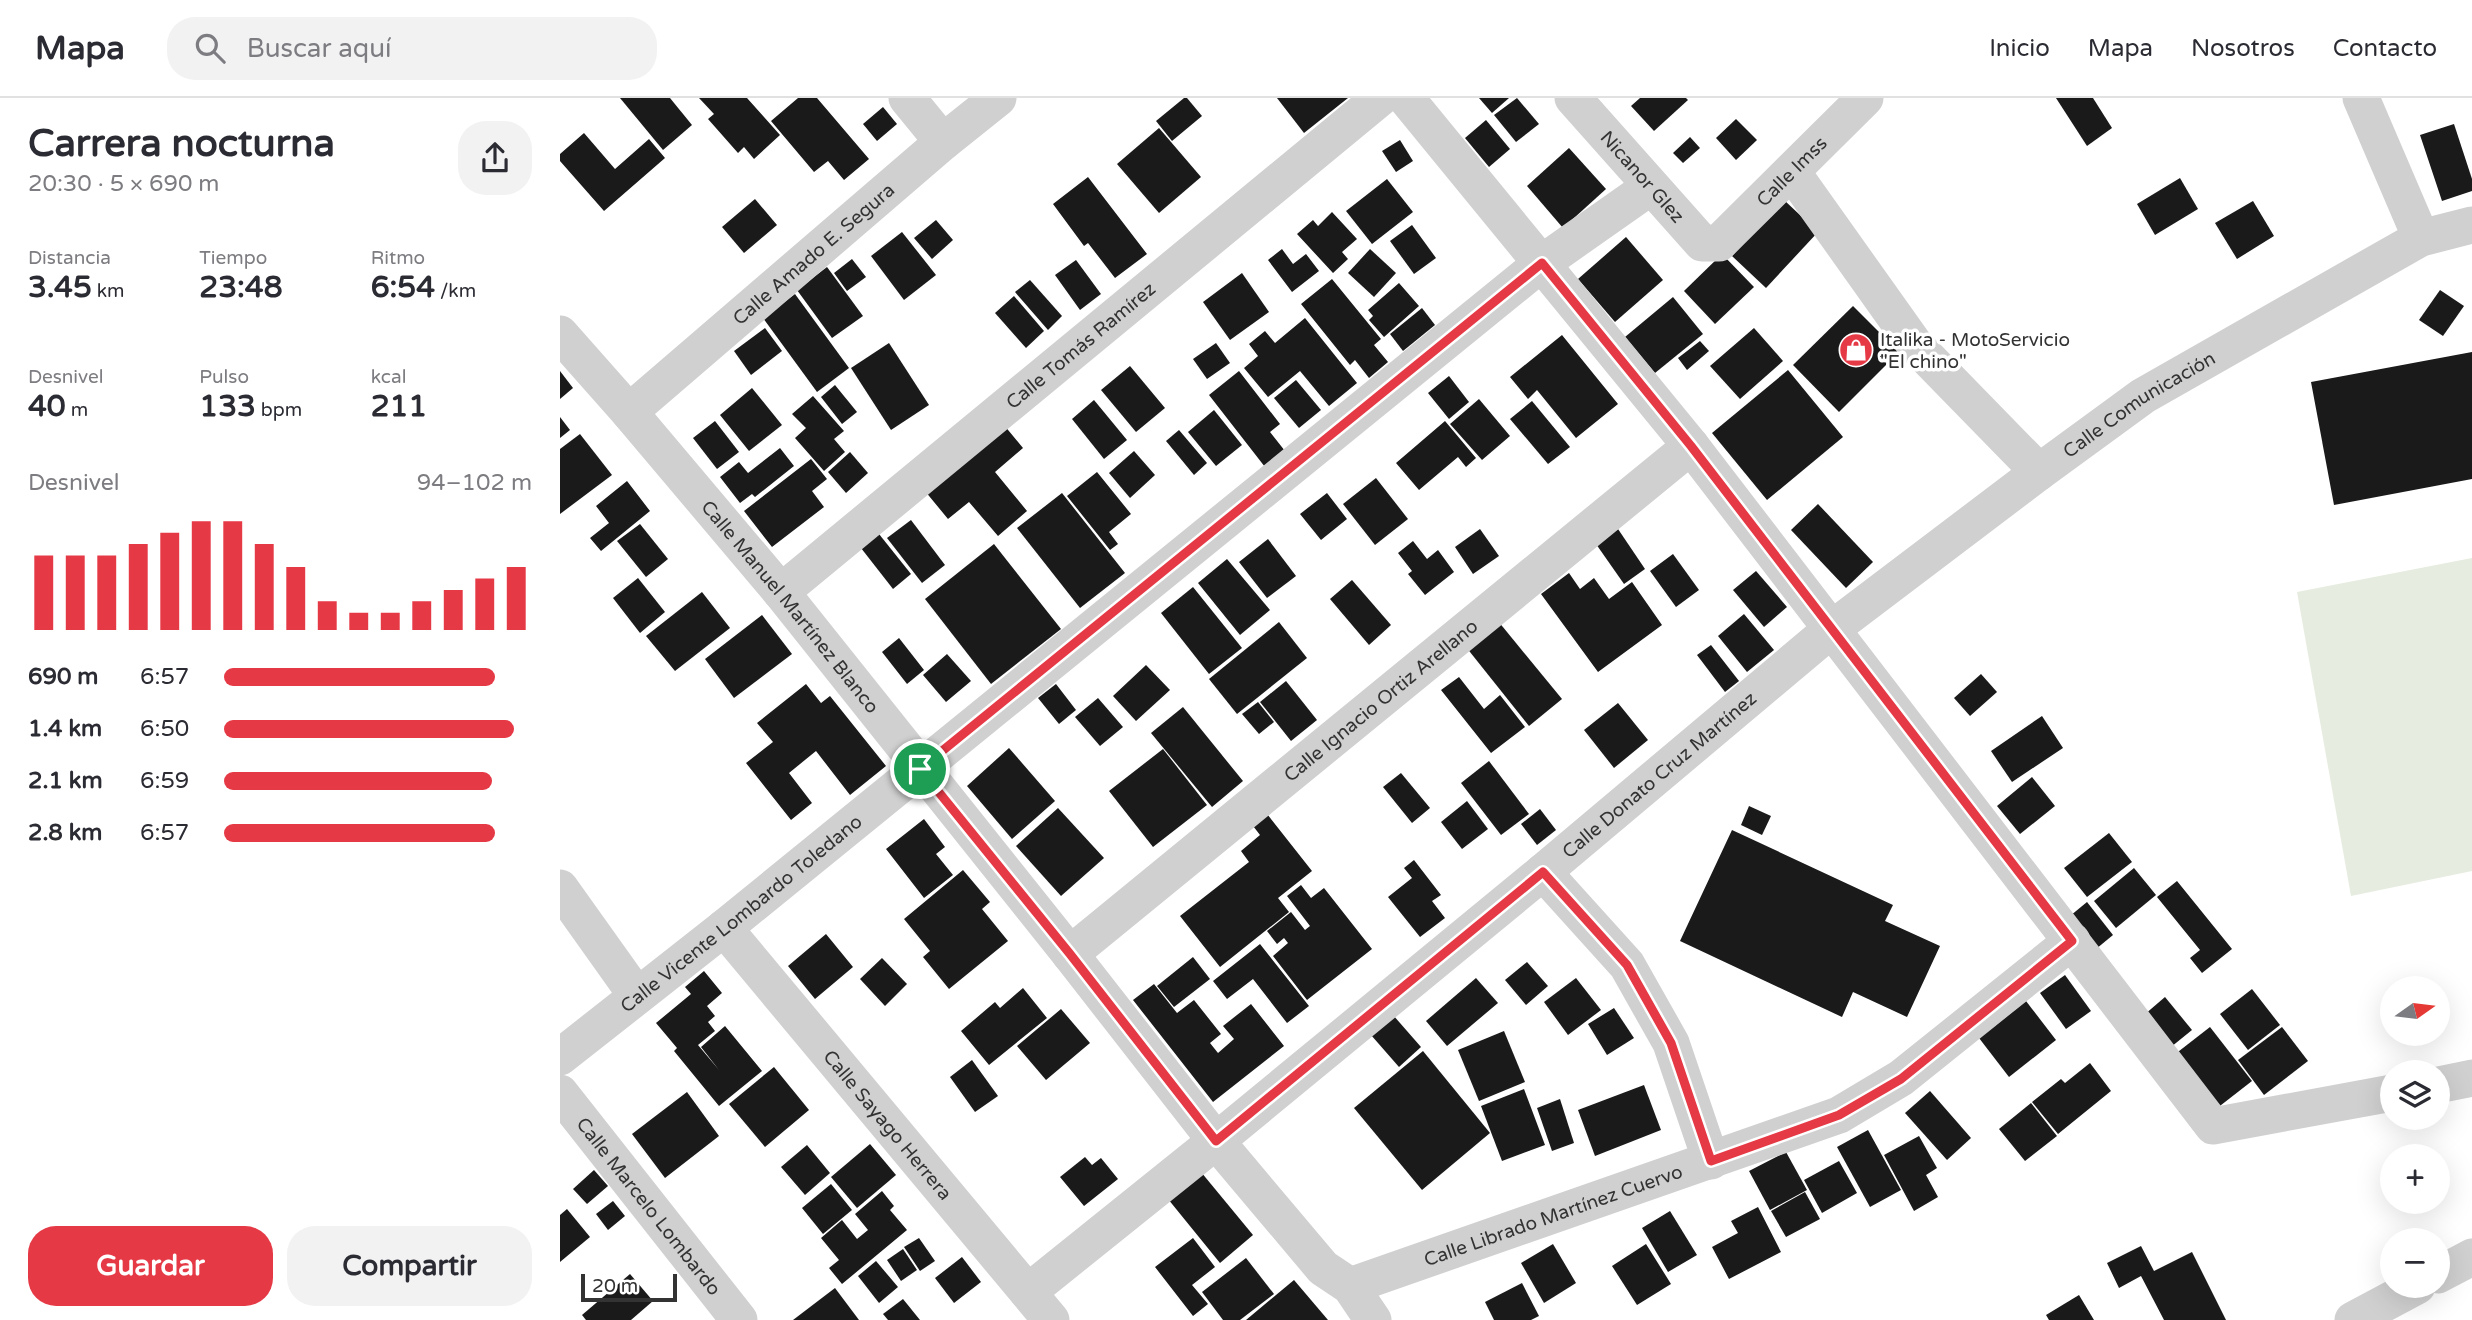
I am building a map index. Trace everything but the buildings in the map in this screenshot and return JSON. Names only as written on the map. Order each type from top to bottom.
[{"type":"street","points":[[907,98],[943,142]]},
{"type":"street","name":"Calle Amado E. Segura","points":[[629,412],[943,142],[998,98]]},
{"type":"street","name":"Calle Tomás Ramírez","points":[[781,593],[1380,98]]},
{"type":"street","points":[[1406,98],[1691,446],[2213,1126],[2380,1095]]},
{"type":"street","name":"Nicanor Glez","points":[[1573,98],[1702,243],[1719,243]]},
{"type":"street","name":"Calle Imss","points":[[1719,243],[1866,98]]},
{"type":"street","points":[[2361,98],[2421,239]]},
{"type":"street","points":[[1792,172],[1915,345],[2039,472]]},
{"type":"street","name":"Calle Vicente Lombardo Toledano","points":[[560,1057],[724,928],[1542,263],[1650,187]]},
{"type":"street","name":"Calle Comunicación","points":[[1833,628],[2143,396],[2421,239],[2472,225]]},
{"type":"street","name":"Calle Manuel Martínez Blanco","points":[[560,334],[781,593],[1216,1141],[1323,1268],[1350,1286]]},
{"type":"street","name":"Calle Ignacio Ortiz Arellano","points":[[1070,954],[1691,446]]},
{"type":"street","name":"Calle Donato Cruz Martínez","points":[[1028,1292],[1543,872],[1833,628]]},
{"type":"street","points":[[1543,872],[1627,965],[1671,1043],[1711,1161]]},
{"type":"street","points":[[560,888],[637,996]]},
{"type":"street","name":"Calle Sayago Herrera","points":[[724,928],[1051,1320]]},
{"type":"street","name":"Calle Librado Martínez Cuervo","points":[[1350,1286],[1839,1115],[1901,1079],[2072,941]]},
{"type":"street","points":[[2450,1082],[2472,1078]]},
{"type":"street","name":"Calle Marcelo Lombardo","points":[[560,1093],[739,1320]]},
{"type":"street","points":[[2450,1269],[2472,1258]]},
{"type":"street","points":[[1350,1286],[1373,1320]]},
{"type":"street","points":[[2353,1320],[2394,1298]]},
{"type":"shaded area","points":[[2472,558],[2472,871],[2351,896],[2297,592]]},
{"type":"place","name":"Italika - MotoServicio \"El chino\"","points":[[1856,350]]},
{"type":"route","points":[[1542,263],[1691,446],[2072,941],[1901,1079],[1839,1115],[1711,1161],[1671,1043],[1627,965],[1543,872],[1216,1141],[1070,954],[920,769],[1542,263]]}]
